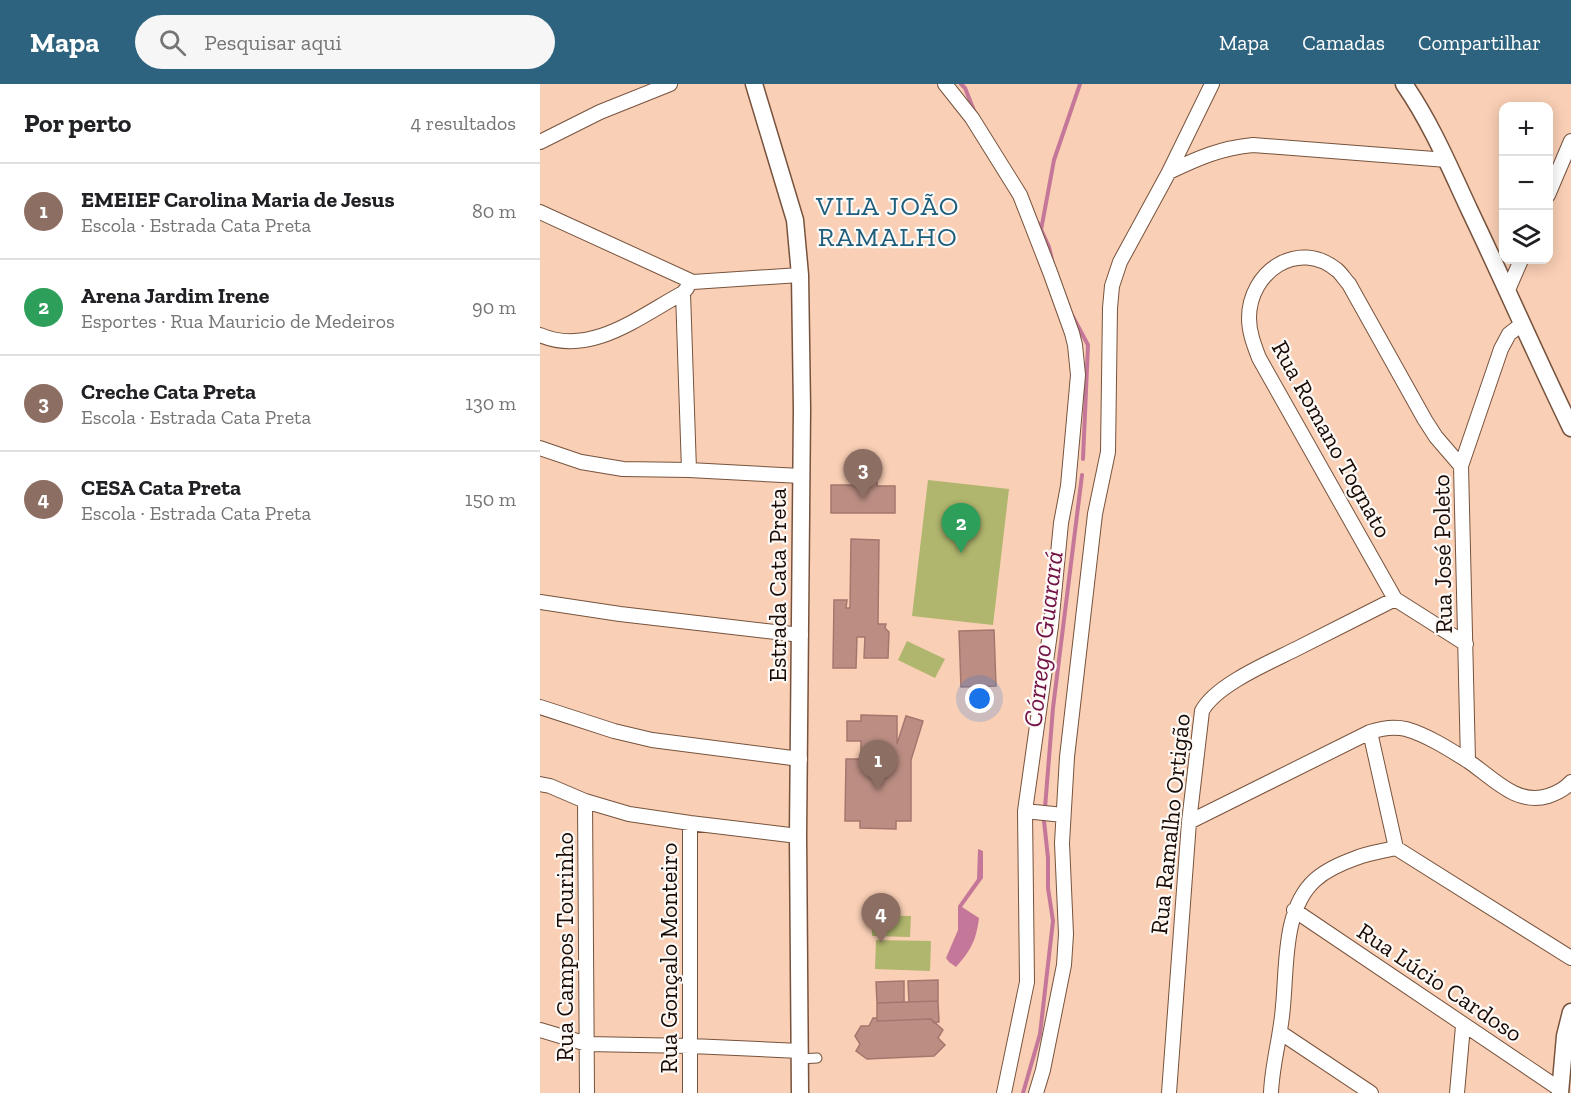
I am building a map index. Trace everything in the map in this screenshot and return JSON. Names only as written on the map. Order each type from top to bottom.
[{"type":"street","points":[[540,142],[600,112],[670,84]]},
{"type":"street","name":"Estrada Cata Preta","points":[[754,84],[795,220],[800,275],[801,635],[798,836],[800,1093]]},
{"type":"street","points":[[945,84],[972,118],[1020,195],[1057,289],[1077,357],[1077,397],[1068,486],[1061,523],[1051,626],[1025,811],[1027,982],[1004,1093]]},
{"type":"street","points":[[1036,1093],[1043,1070],[1064,965],[1066,934],[1062,843],[1067,757],[1095,514],[1108,452],[1112,286],[1120,262],[1169,172],[1212,84]]},
{"type":"street","points":[[1404,84],[1447,160],[1571,428]]},
{"type":"street","points":[[1553,183],[1571,141]]},
{"type":"street","points":[[1169,172],[1198,158],[1227,148],[1253,145],[1447,160]]},
{"type":"street","points":[[540,212],[688,287]]},
{"type":"street","name":"Rua Romano Tognato","points":[[1461,466],[1431,428],[1349,284],[1337,270],[1320,260],[1296,258],[1278,263],[1263,276],[1253,297],[1249,316],[1251,338],[1259,358],[1395,599],[1466,644]]},
{"type":"street","points":[[1508,290],[1519,264]]},
{"type":"street","points":[[540,335],[574,342],[596,338],[621,328],[688,287],[800,275]]},
{"type":"street","points":[[688,287],[689,470]]},
{"type":"street","name":"Rua José Poleto","points":[[1468,761],[1461,466],[1501,349],[1509,334],[1522,324]]},
{"type":"street","points":[[540,448],[581,462],[623,470],[689,470],[801,476]]},
{"type":"street","name":"Rua Ramalho Ortigão","points":[[1169,1093],[1189,822],[1202,711],[1206,702],[1247,675],[1395,599]]},
{"type":"street","points":[[540,602],[620,614],[801,635]]},
{"type":"street","points":[[540,707],[614,731],[652,740],[800,759]]},
{"type":"street","points":[[1189,822],[1370,732],[1395,727],[1421,735],[1468,761],[1502,787],[1524,798],[1538,800],[1553,795],[1566,788],[1571,782]]},
{"type":"street","points":[[1370,732],[1396,848]]},
{"type":"street","points":[[540,784],[585,801],[630,814],[798,836]]},
{"type":"street","name":"Rua Campos Tourinho","points":[[585,801],[587,1093]]},
{"type":"street","points":[[1025,811],[1063,815]]},
{"type":"street","name":"Rua Gonçalo Monteiro","points":[[690,823],[690,1093]]},
{"type":"street","points":[[1271,1093],[1281,1033],[1290,929],[1294,910],[1315,880],[1357,857],[1396,848],[1571,958]]},
{"type":"street","name":"Rua Lúcio Cardoso","points":[[1294,910],[1391,974],[1560,1092]]},
{"type":"street","points":[[1560,1092],[1565,1036],[1571,1012]]},
{"type":"street","points":[[1457,1093],[1463,1026]]},
{"type":"street","points":[[540,1030],[587,1044],[691,1046],[818,1058]]},
{"type":"street","points":[[1281,1033],[1371,1093]]},
{"type":"green space","points":[[928,480],[1009,489],[993,625],[912,616]]},
{"type":"green space","points":[[907,641],[945,659],[935,678],[898,660]]},
{"type":"green space","points":[[872,915],[911,916],[910,937],[872,936]]},
{"type":"green space","points":[[876,940],[931,941],[930,971],[875,969]]},
{"type":"shaded area","points":[[978,849],[983,851],[983,878],[962,907],[979,918],[978,926],[972,945],[956,967],[946,958],[958,930],[958,906],[977,879]]},
{"type":"building","points":[[860,482],[877,482],[877,486],[895,486],[895,513],[831,513],[831,485],[860,485]]},
{"type":"building","points":[[851,539],[879,540],[878,624],[886,624],[885,628],[889,632],[888,658],[864,658],[865,637],[857,637],[856,668],[833,668],[834,600],[847,600],[846,608],[850,608]]},
{"type":"building","points":[[994,630],[996,686],[961,687],[959,631]]},
{"type":"building","points":[[861,715],[897,716],[897,744],[906,716],[923,721],[911,760],[911,821],[896,821],[896,829],[860,828],[860,821],[845,821],[846,759],[861,759],[861,741],[847,741],[847,721],[861,721]]},
{"type":"building","points":[[938,980],[938,1001],[909,1002],[908,981]]},
{"type":"building","points":[[904,981],[904,1002],[877,1003],[876,982]]},
{"type":"building","points":[[938,1001],[939,1022],[934,1023],[931,1019],[877,1021],[877,1003]]},
{"type":"building","points":[[873,1018],[877,1018],[877,1021],[931,1019],[943,1030],[938,1038],[945,1045],[934,1056],[867,1059],[856,1051],[860,1044],[855,1036],[861,1026],[869,1026]]},
{"type":"waterway","name":"Córrego Guarará","points":[[961,84],[965,88],[975,113]]},
{"type":"waterway","name":"Córrego Guarará","points":[[1041,230],[1054,160],[1080,84]]},
{"type":"waterway","name":"Córrego Guarará","points":[[1038,223],[1049,247],[1053,264]]},
{"type":"waterway","name":"Córrego Guarará","points":[[1072,315],[1088,345],[1083,459]]},
{"type":"waterway","name":"Córrego Guarará","points":[[1045,808],[1053,708],[1082,475]]},
{"type":"waterway","name":"Córrego Guarará","points":[[1023,1093],[1040,1034],[1053,921],[1048,888],[1044,821]]},
{"type":"place","name":"Creche Cata Preta","points":[[863,499]]},
{"type":"place","name":"Arena Jardim Irene","points":[[961,553]]},
{"type":"place","name":"EMEIEF Carolina Maria de Jesus","points":[[878,790]]},
{"type":"place","name":"CESA Cata Preta","points":[[881,943]]},
{"type":"district","name":"VILA JOÃO RAMALHO","points":[[888,222]]}]
